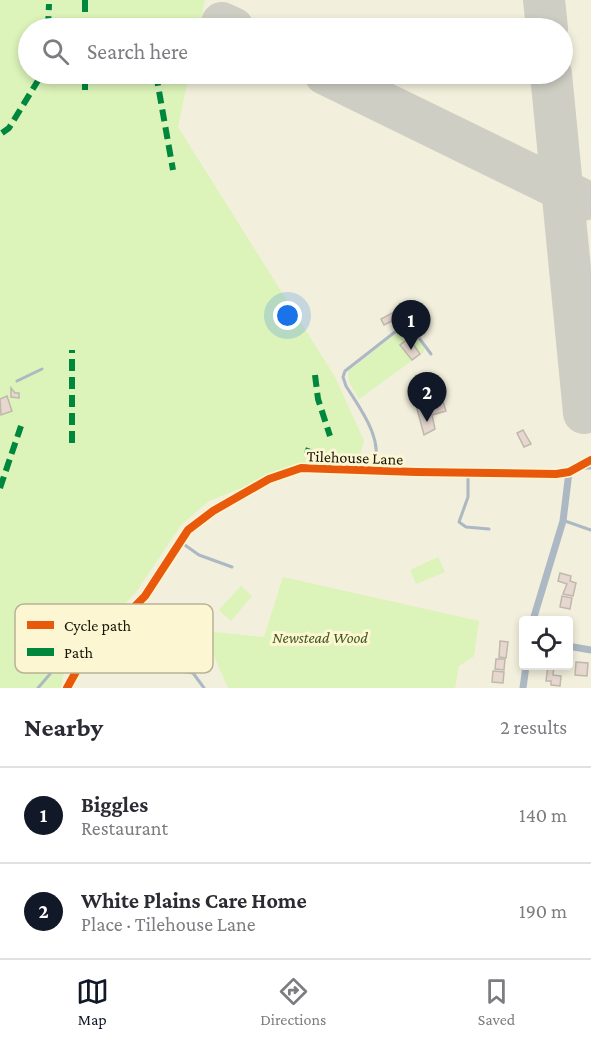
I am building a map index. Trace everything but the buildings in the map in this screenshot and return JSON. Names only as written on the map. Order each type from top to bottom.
[{"type":"street","name":"Tilehouse Lane","points":[[137,604],[145,596],[188,530],[213,511],[269,479],[301,468],[569,472],[591,460]]},
{"type":"street","points":[[534,616],[563,521],[569,472]]},
{"type":"street","points":[[573,647],[591,650]]},
{"type":"street","points":[[523,688],[525,670]]},
{"type":"street","name":"Tilehouse Lane","points":[[67,688],[76,673]]},
{"type":"lane","points":[[373,470],[378,458],[376,443],[343,377],[345,371],[395,332],[413,330],[432,354]]},
{"type":"lane","points":[[373,342],[376,346]]},
{"type":"lane","points":[[17,381],[42,369]]},
{"type":"lane","points":[[579,468],[591,468]]},
{"type":"lane","points":[[468,472],[468,497],[459,522],[466,527],[489,529]]},
{"type":"lane","points":[[563,521],[591,530]]},
{"type":"lane","points":[[181,542],[199,555],[232,567]]},
{"type":"lane","points":[[193,673],[204,688]]},
{"type":"lane","points":[[38,688],[50,674]]},
{"type":"green space","points":[[0,0],[205,0],[201,18],[18,18],[18,84],[187,84],[178,127],[335,377],[364,441],[358,461],[303,463],[209,501],[181,525],[136,592],[124,604],[15,604],[15,673],[65,673],[61,688],[0,688]]},
{"type":"green space","points":[[410,332],[424,346],[424,352],[359,399],[349,382],[348,371],[397,333]]},
{"type":"green space","points":[[438,557],[445,572],[416,584],[410,570]]},
{"type":"green space","name":"Newstead Wood","points":[[283,577],[479,621],[474,656],[459,666],[455,688],[228,688],[213,654],[213,632],[264,637]]},
{"type":"green space","points":[[241,586],[252,596],[231,621],[219,610]]},
{"type":"runway","points":[[544,0],[546,18]]},
{"type":"runway","points":[[345,84],[583,200]]},
{"type":"runway","points":[[552,84],[584,413]]},
{"type":"marked path","points":[[85,0],[85,18]]},
{"type":"marked path","points":[[48,18],[49,4]]},
{"type":"marked path","points":[[2,133],[9,128],[36,84]]},
{"type":"marked path","points":[[85,84],[85,90]]},
{"type":"marked path","points":[[158,84],[173,170]]},
{"type":"marked path","points":[[72,350],[72,443]]},
{"type":"marked path","points":[[315,375],[318,399],[330,436]]},
{"type":"marked path","points":[[0,488],[21,426]]},
{"type":"marked path","points":[[305,450],[319,455],[344,458]]},
{"type":"cycle path","points":[[137,604],[145,596],[188,530],[213,511],[269,479],[301,468],[556,474],[569,472],[591,460]]},
{"type":"cycle path","points":[[67,688],[75,673]]},
{"type":"place","name":"Biggles","points":[[411,350]]},
{"type":"place","name":"White Plains Care Home","points":[[427,422]]}]
